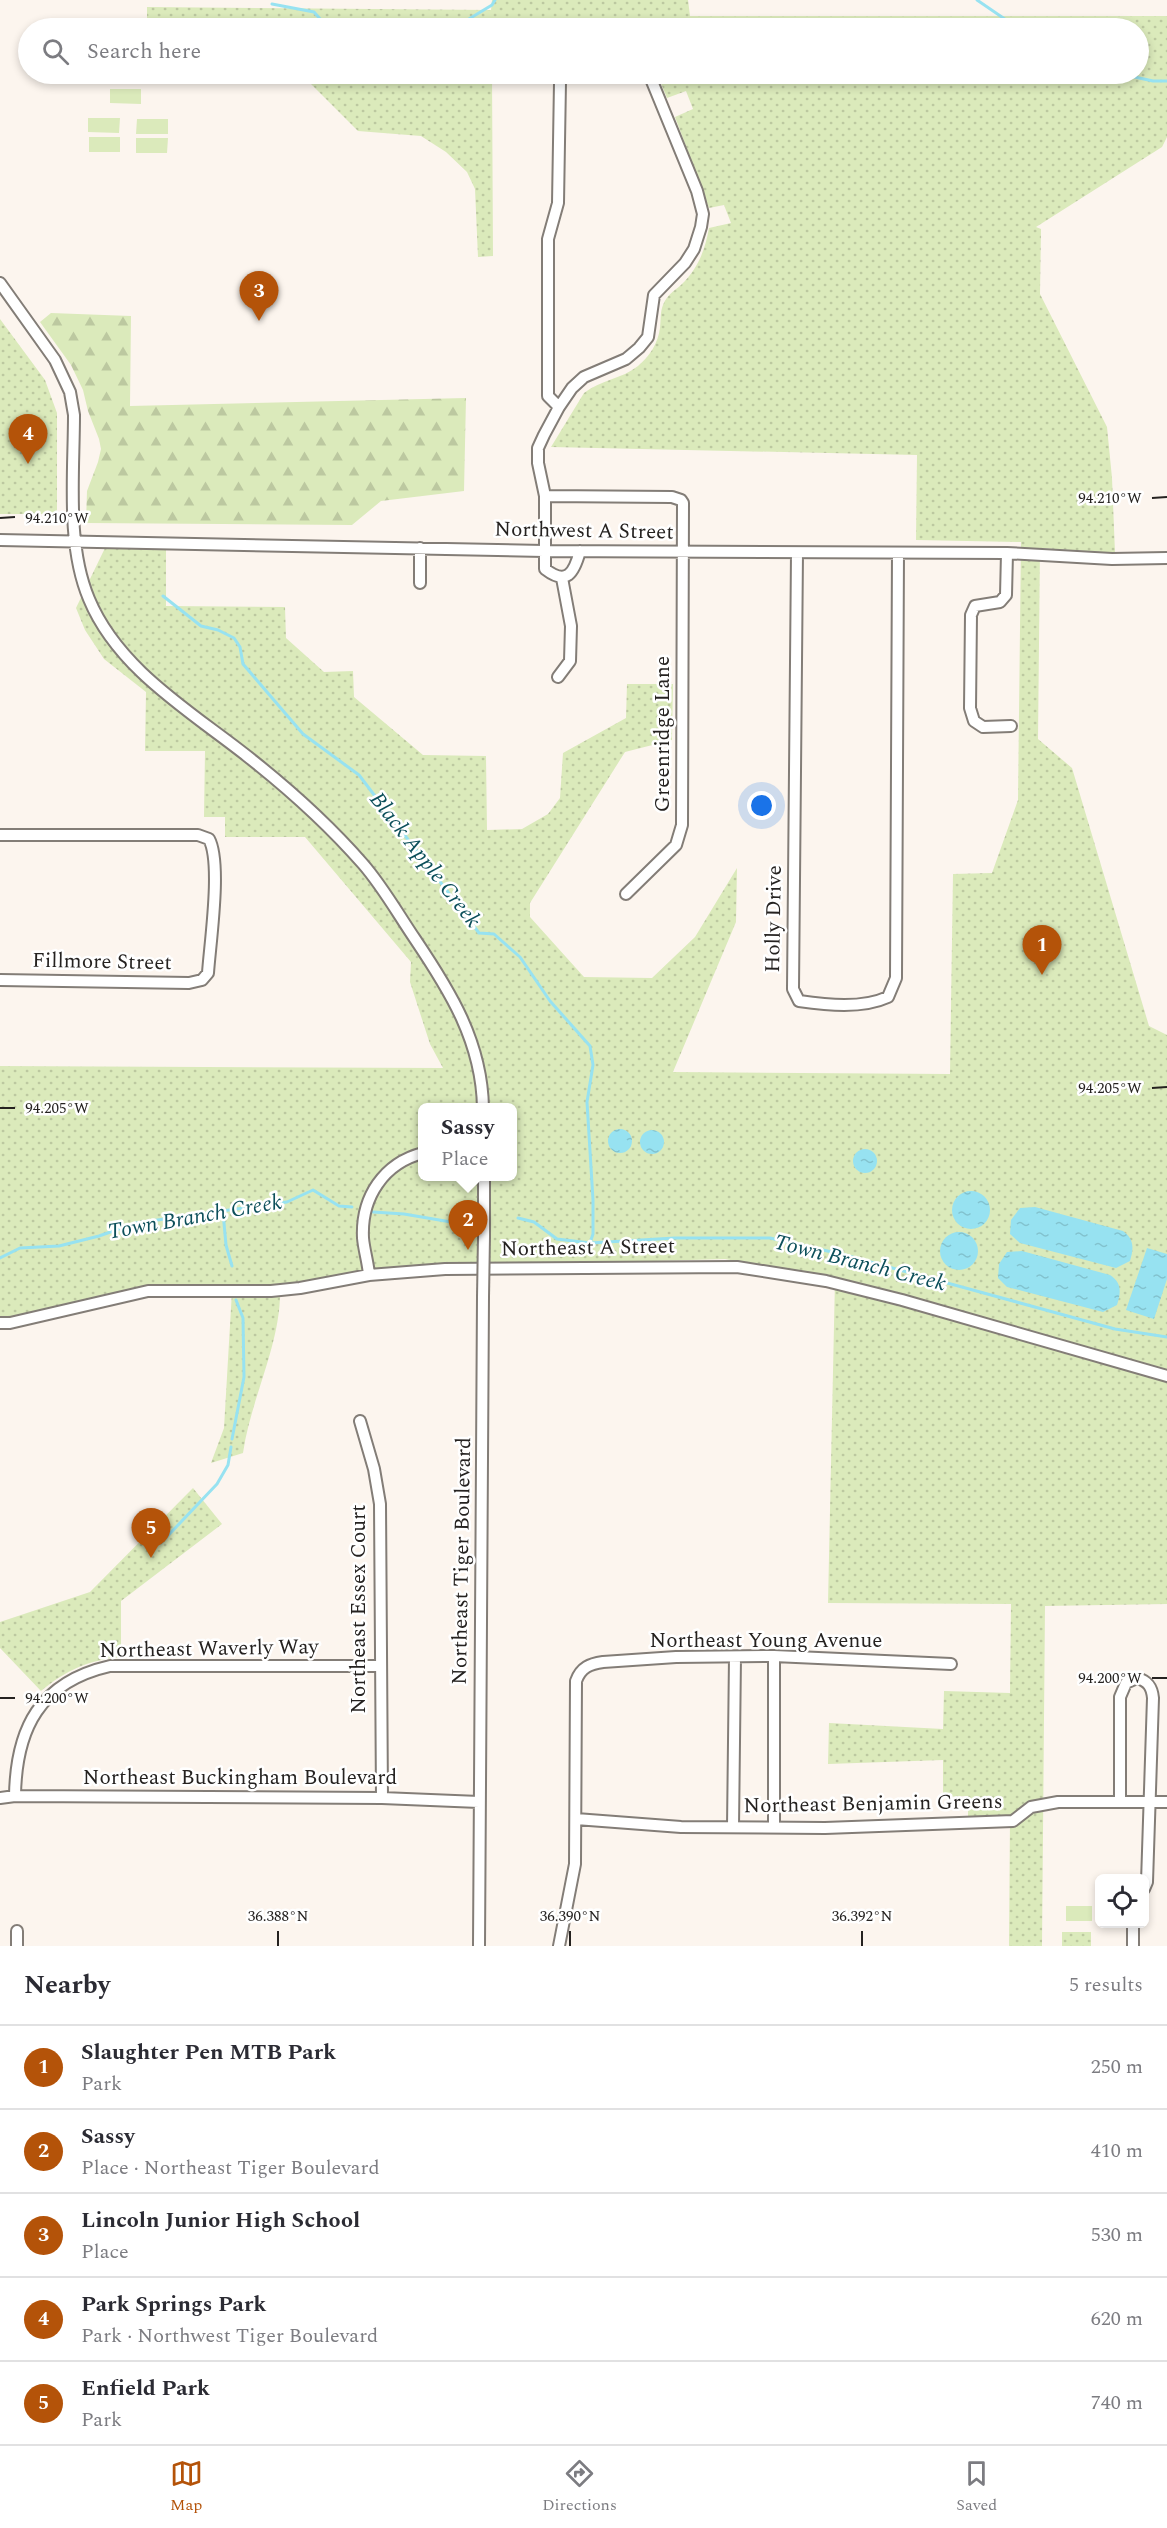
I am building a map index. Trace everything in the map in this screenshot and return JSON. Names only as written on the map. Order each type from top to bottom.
[{"type":"street","points":[[559,407],[548,396],[548,239],[558,203],[560,84]]},
{"type":"street","points":[[580,551],[577,565],[572,573],[562,578],[554,576],[545,569],[544,496],[538,463],[538,448],[559,407],[572,388],[584,377],[626,359],[648,337],[654,296],[685,263],[694,249],[703,214],[697,191],[653,84]]},
{"type":"street","points":[[0,283],[55,360],[70,392],[74,415],[75,542],[89,599],[112,640],[136,667],[166,693],[300,800],[365,866],[452,995],[467,1026],[478,1062],[483,1103]]},
{"type":"street","name":"Greenridge Lane","points":[[544,496],[677,498],[683,503],[682,825],[676,845],[626,894]]},
{"type":"street","name":"Northwest A Street","points":[[0,540],[420,549],[1007,553],[1112,559],[1167,558]]},
{"type":"street","points":[[420,549],[420,583]]},
{"type":"street","name":"Holly Drive","points":[[797,552],[793,989],[799,1001],[816,1004],[873,1004],[888,997],[896,978],[898,553]]},
{"type":"street","points":[[1007,553],[1006,595],[1000,602],[975,606],[971,615],[970,708],[974,721],[983,727],[1011,726]]},
{"type":"street","points":[[558,677],[570,661],[572,626],[562,578]]},
{"type":"street","name":"Fillmore Street","points":[[0,835],[198,835],[209,839],[214,848],[213,910],[208,973],[202,980],[189,983],[0,980]]},
{"type":"street","points":[[369,1275],[363,1239],[363,1224],[368,1201],[385,1173],[396,1164],[418,1154]]},
{"type":"street","name":"Northeast Tiger Boulevard","points":[[479,1946],[484,1181]]},
{"type":"street","name":"Northeast A Street","points":[[0,1323],[10,1323],[148,1291],[271,1291],[369,1275],[445,1269],[737,1267],[825,1281],[902,1300],[1167,1376]]},
{"type":"street","name":"Northeast Essex Court","points":[[360,1421],[374,1469],[380,1504],[379,1666],[382,1798]]},
{"type":"street","points":[[774,1656],[774,1827]]},
{"type":"street","name":"Northeast Young Avenue","points":[[576,1819],[576,1681],[582,1669],[591,1664],[774,1656],[951,1664]]},
{"type":"street","points":[[733,1827],[735,1657]]},
{"type":"street","name":"Northeast Waverly Way","points":[[15,1796],[19,1748],[29,1723],[46,1700],[67,1682],[89,1671],[111,1666],[379,1666]]},
{"type":"street","points":[[1120,1802],[1120,1696],[1126,1683],[1137,1678],[1148,1682],[1154,1698],[1148,1802],[1147,1874]]},
{"type":"street","name":"Northeast Buckingham Boulevard","points":[[0,1798],[15,1796],[382,1798],[479,1802]]},
{"type":"street","name":"Northeast Benjamin Greens","points":[[576,1819],[681,1827],[825,1828],[1013,1821],[1040,1804],[1058,1802],[1167,1802]]},
{"type":"street","points":[[559,1946],[573,1880],[576,1819]]},
{"type":"street","points":[[1133,1928],[1133,1946]]},
{"type":"street","points":[[17,1931],[17,1946]]},
{"type":"green space","points":[[492,0],[688,0],[690,16],[1167,16],[1167,137],[1162,147],[1036,227],[1041,229],[1040,294],[1107,427],[1115,553],[1040,548],[1038,739],[1072,768],[1149,1026],[1167,1035],[1167,1604],[1045,1606],[1042,1946],[1009,1946],[1010,1817],[968,1816],[968,1796],[943,1797],[943,1760],[828,1764],[829,1723],[943,1729],[944,1691],[1010,1693],[1011,1604],[828,1603],[835,1279],[725,1259],[512,1265],[345,1284],[344,1274],[338,1279],[280,1287],[276,1328],[252,1411],[243,1453],[211,1463],[224,1428],[232,1291],[149,1292],[0,1322],[0,1066],[443,1068],[430,1044],[410,982],[411,962],[305,837],[225,837],[225,817],[204,817],[205,751],[145,751],[146,692],[104,659],[85,630],[76,608],[105,548],[166,549],[166,606],[285,607],[286,638],[324,672],[353,671],[354,697],[423,755],[486,756],[487,830],[522,829],[548,814],[560,798],[563,753],[626,718],[627,684],[673,684],[672,740],[625,752],[530,903],[530,917],[584,977],[652,978],[695,937],[737,868],[736,922],[673,1072],[950,1074],[953,874],[992,873],[1018,800],[1021,542],[916,540],[917,455],[551,447],[584,393],[625,374],[646,358],[657,339],[661,310],[671,294],[687,279],[696,266],[709,228],[731,223],[724,205],[709,208],[675,117],[693,109],[686,91],[667,98],[661,84],[1149,84],[1149,18],[147,18],[147,7],[491,10]]},
{"type":"green space","points":[[311,84],[492,84],[493,256],[478,257],[475,189],[467,172],[446,152],[421,136],[358,131]]},
{"type":"green space","points":[[110,89],[141,89],[141,104],[110,103]]},
{"type":"green space","points":[[88,118],[120,118],[119,133],[88,132]]},
{"type":"green space","points":[[137,119],[168,119],[168,134],[136,134]]},
{"type":"green space","points":[[89,137],[120,137],[120,152],[89,152]]},
{"type":"green space","points":[[136,138],[168,138],[167,153],[136,153]]},
{"type":"green space","points":[[51,313],[131,316],[130,406],[466,398],[464,491],[381,501],[352,525],[86,523],[87,491],[101,449],[83,390],[71,365],[40,322]]},
{"type":"green space","points":[[0,319],[45,380],[57,413],[57,514],[0,514]]},
{"type":"green space","points":[[193,1488],[222,1524],[121,1601],[121,1657],[78,1667],[41,1691],[0,1648],[0,1622],[90,1592]]},
{"type":"green space","points":[[1066,1906],[1092,1906],[1092,1921],[1066,1921]]},
{"type":"green space","points":[[1062,1932],[1091,1932],[1091,1946],[1062,1946]]},
{"type":"water","points":[[620,1129],[629,1132],[632,1141],[629,1150],[620,1153],[611,1150],[608,1141],[611,1132]]},
{"type":"water","points":[[652,1130],[661,1133],[664,1142],[661,1151],[652,1154],[643,1151],[640,1142],[643,1133]]},
{"type":"water","points":[[865,1149],[874,1152],[877,1161],[874,1170],[865,1173],[856,1170],[853,1161],[856,1152]]},
{"type":"water","points":[[971,1191],[984,1197],[990,1210],[984,1223],[971,1229],[958,1223],[952,1210],[958,1197]]},
{"type":"water","points":[[1035,1207],[1123,1231],[1132,1244],[1130,1261],[1116,1268],[1020,1243],[1010,1234],[1011,1220],[1020,1208]]},
{"type":"water","points":[[959,1232],[972,1238],[978,1251],[972,1264],[959,1270],[946,1264],[940,1251],[946,1238]]},
{"type":"water","points":[[1147,1248],[1167,1254],[1167,1279],[1154,1319],[1126,1310]]},
{"type":"water","points":[[1022,1251],[1110,1275],[1117,1281],[1120,1288],[1117,1305],[1103,1312],[1007,1287],[998,1278],[999,1264],[1007,1252]]},
{"type":"waterway","points":[[471,18],[492,5],[495,0]]},
{"type":"waterway","points":[[977,0],[1003,18]]},
{"type":"waterway","points":[[272,4],[314,12],[319,18]]},
{"type":"waterway","points":[[1149,80],[1167,81]]},
{"type":"waterway","name":"Black Apple Creek","points":[[163,596],[201,626],[218,630],[234,638],[240,647],[243,664],[303,734],[359,775],[479,933],[494,934],[520,957],[550,1001],[590,1046],[593,1065],[587,1102],[593,1200],[593,1234],[590,1243]]},
{"type":"waterway","name":"Town Branch Creek","points":[[0,1258],[20,1248],[59,1246],[99,1236],[136,1223],[287,1202],[313,1190],[339,1206],[352,1207]]},
{"type":"waterway","points":[[223,1212],[226,1245],[232,1266]]},
{"type":"waterway","name":"Town Branch Creek","points":[[373,1212],[404,1214],[451,1222],[455,1219]]},
{"type":"waterway","name":"Town Branch Creek","points":[[518,1218],[534,1222],[557,1239],[590,1243],[675,1238],[770,1238],[845,1255],[1115,1329],[1167,1337]]},
{"type":"waterway","points":[[232,1439],[244,1377],[243,1318],[236,1300]]},
{"type":"waterway","points":[[161,1543],[217,1484],[228,1465],[231,1447]]},
{"type":"place","name":"Lincoln Junior High School","points":[[259,321]]},
{"type":"place","name":"Park Springs Park","points":[[28,464]]},
{"type":"place","name":"Slaughter Pen MTB Park","points":[[1042,975]]},
{"type":"place","name":"Sassy","points":[[468,1250]]},
{"type":"place","name":"Enfield Park","points":[[151,1558]]}]
